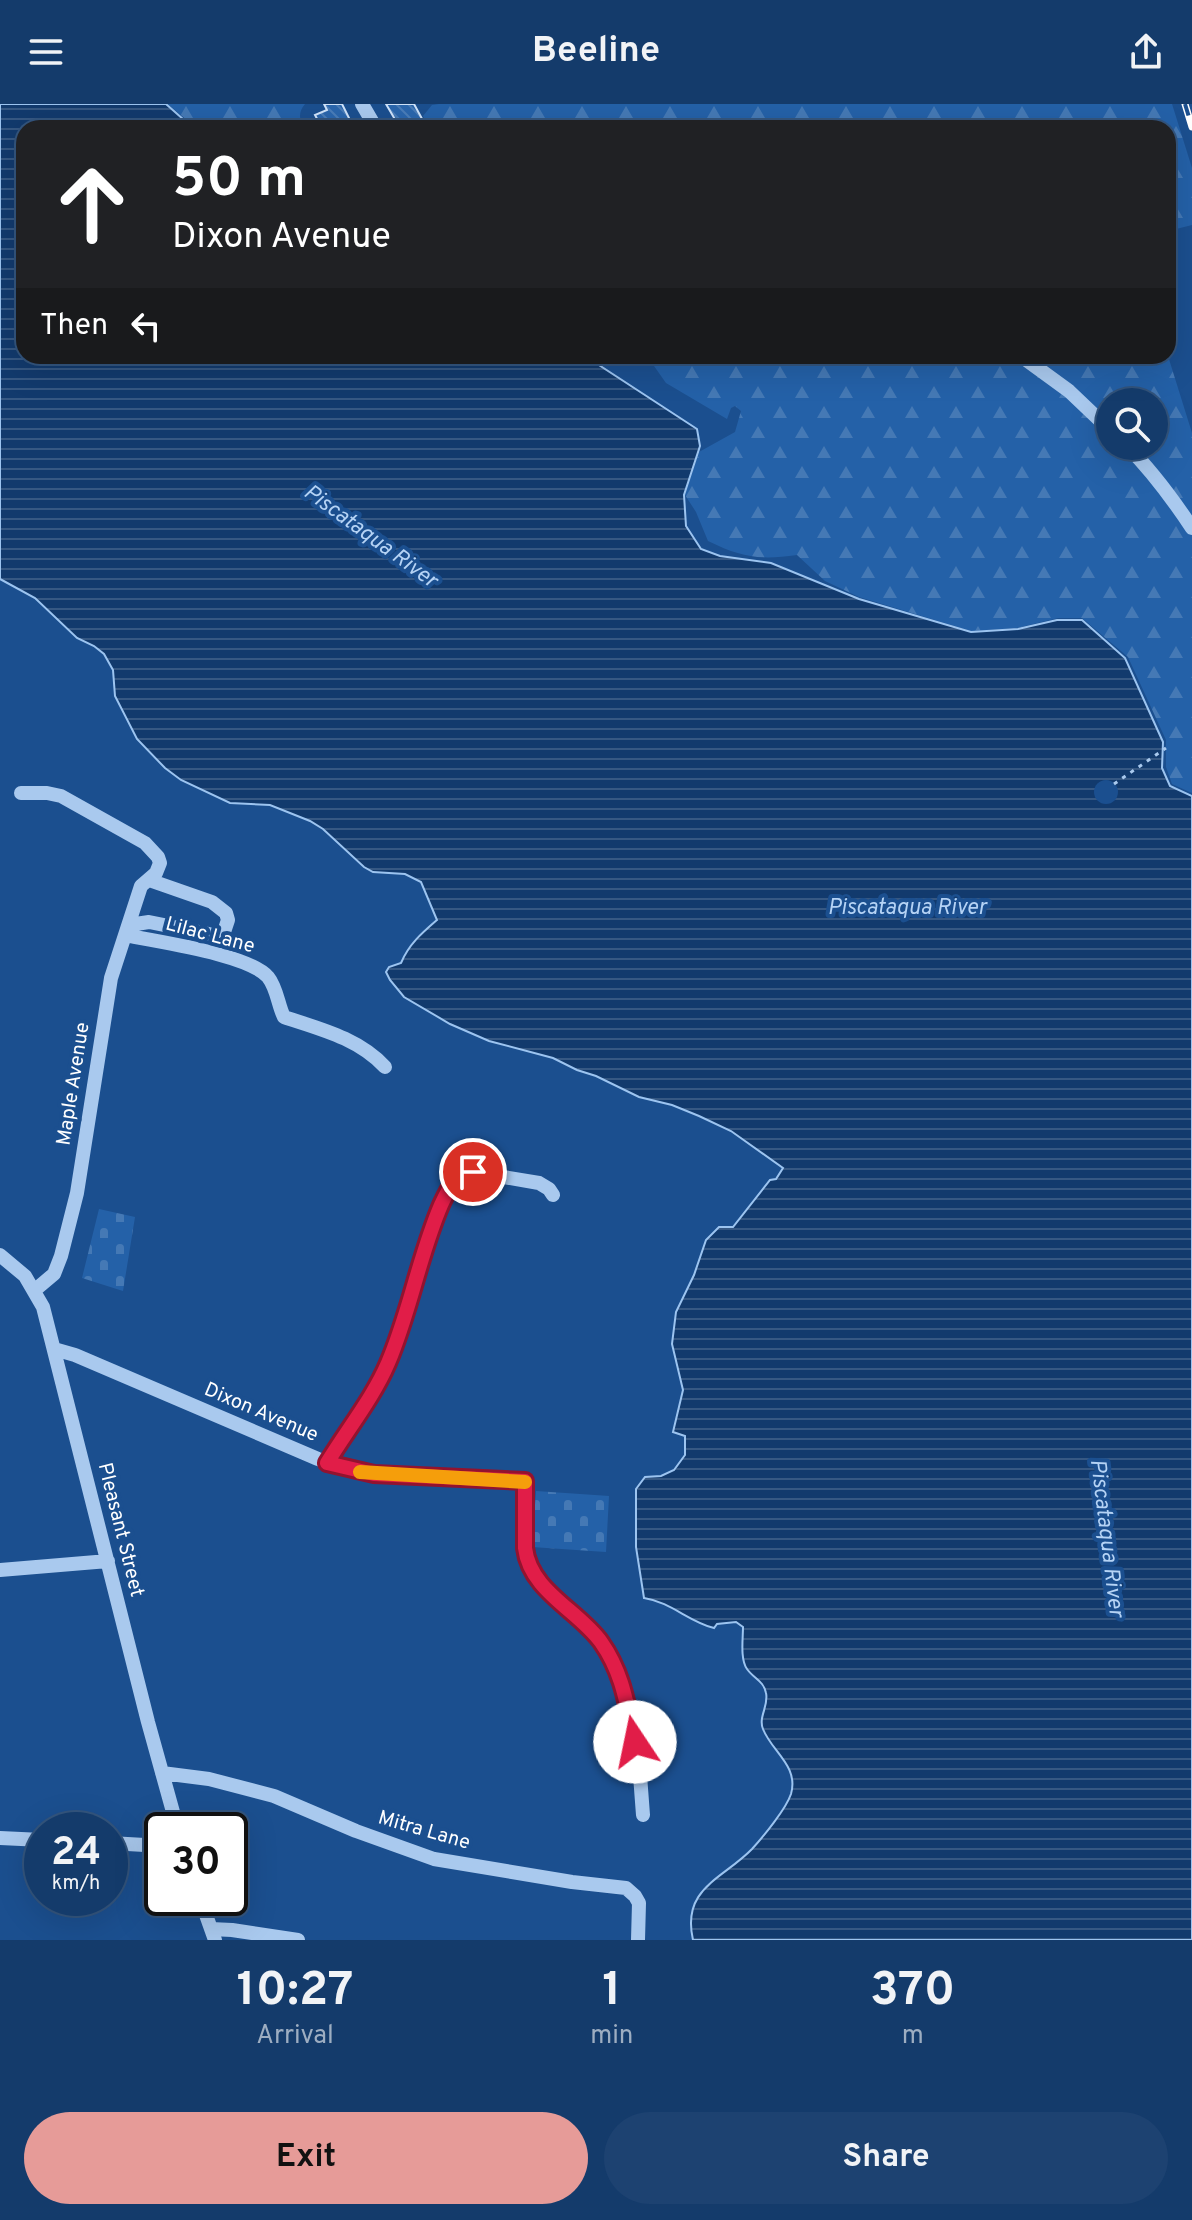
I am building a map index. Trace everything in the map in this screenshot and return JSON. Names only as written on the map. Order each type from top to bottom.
[{"type":"street","points":[[1032,364],[1069,391],[1096,417]]},
{"type":"street","points":[[1140,460],[1172,497],[1192,528]]},
{"type":"street","points":[[21,793],[61,796],[145,843],[160,863],[149,880],[212,902],[226,913],[228,920],[227,928],[219,936],[149,922],[127,930]]},
{"type":"street","name":"Maple Avenue","points":[[35,1290],[54,1274],[61,1256],[77,1193],[111,978],[141,886],[149,880]]},
{"type":"street","name":"Lilac Lane","points":[[127,930],[237,960],[261,971],[271,982],[284,1017],[349,1039],[385,1067]]},
{"type":"street","points":[[327,1463],[389,1360],[426,1245],[455,1180],[467,1173],[480,1173],[539,1183],[553,1195]]},
{"type":"street","name":"Pleasant Street","points":[[0,1255],[19,1269],[43,1307],[173,1812]]},
{"type":"street","name":"Dixon Avenue","points":[[54,1349],[114,1371],[327,1463],[374,1474],[525,1481],[525,1548],[531,1570],[544,1587],[591,1629],[616,1665],[622,1680],[643,1787],[643,1815]]},
{"type":"street","points":[[0,1570],[108,1561]]},
{"type":"street","name":"Mitra Lane","points":[[162,1773],[209,1779],[274,1796],[356,1831],[434,1859],[626,1888],[639,1903],[638,1940]]},
{"type":"street","points":[[0,1838],[24,1839]]},
{"type":"street","points":[[213,1934],[232,1930],[298,1940]]},
{"type":"path","points":[[1114,784],[1166,748]]},
{"type":"green space","points":[[168,104],[305,104],[301,120],[187,120]]},
{"type":"green space","points":[[1172,104],[1192,168],[1192,225],[1176,229],[1176,120],[425,120],[423,116],[432,105]]},
{"type":"green space","points":[[653,364],[1170,364],[1192,433],[1192,793],[1172,784],[1166,767],[1166,740],[1128,657],[1082,618],[1058,618],[1017,628],[971,631],[859,597],[825,581],[797,555],[752,556],[708,541],[685,495],[699,452],[735,432],[741,411],[735,406],[727,419],[666,383]]},
{"type":"green space","points":[[99,1209],[135,1217],[123,1291],[82,1278]]},
{"type":"green space","points":[[536,1491],[609,1496],[606,1552],[532,1547]]},
{"type":"water","name":"Piscataqua River","points":[[0,104],[166,104],[184,120],[16,120],[16,364],[597,364],[697,429],[700,446],[684,495],[686,526],[701,549],[720,556],[771,563],[859,599],[971,632],[1018,629],[1057,620],[1082,620],[1125,658],[1163,742],[1162,768],[1170,786],[1192,796],[1192,1940],[693,1940],[691,1922],[699,1896],[752,1849],[774,1823],[791,1794],[791,1775],[763,1729],[766,1693],[743,1660],[743,1627],[736,1622],[717,1624],[714,1628],[644,1598],[636,1547],[636,1489],[645,1477],[661,1476],[674,1470],[685,1455],[685,1436],[673,1432],[683,1390],[672,1344],[676,1312],[706,1240],[719,1227],[733,1227],[783,1168],[731,1131],[699,1116],[639,1097],[553,1058],[489,1041],[450,1024],[404,997],[386,972],[389,967],[401,963],[412,944],[437,920],[421,882],[405,874],[373,872],[310,821],[270,805],[230,803],[181,780],[137,739],[115,696],[113,670],[104,654],[77,638],[35,598],[0,579]]},
{"type":"pier","points":[[1106,780],[1114,784],[1118,792],[1114,800],[1106,804],[1098,800],[1094,792],[1098,784]]},
{"type":"building","points":[[324,104],[342,104],[350,120],[318,120],[315,115],[327,110]]},
{"type":"building","points":[[386,104],[414,104],[423,120],[395,120]]},
{"type":"railway","points":[[1185,104],[1192,127]]},
{"type":"slow traffic","points":[[360,1472],[525,1482]]},
{"type":"route","points":[[473,1172],[458,1176],[450,1187],[426,1245],[389,1360],[327,1463],[374,1474],[525,1481],[525,1548],[531,1570],[544,1587],[591,1629],[616,1665],[635,1742]]}]
